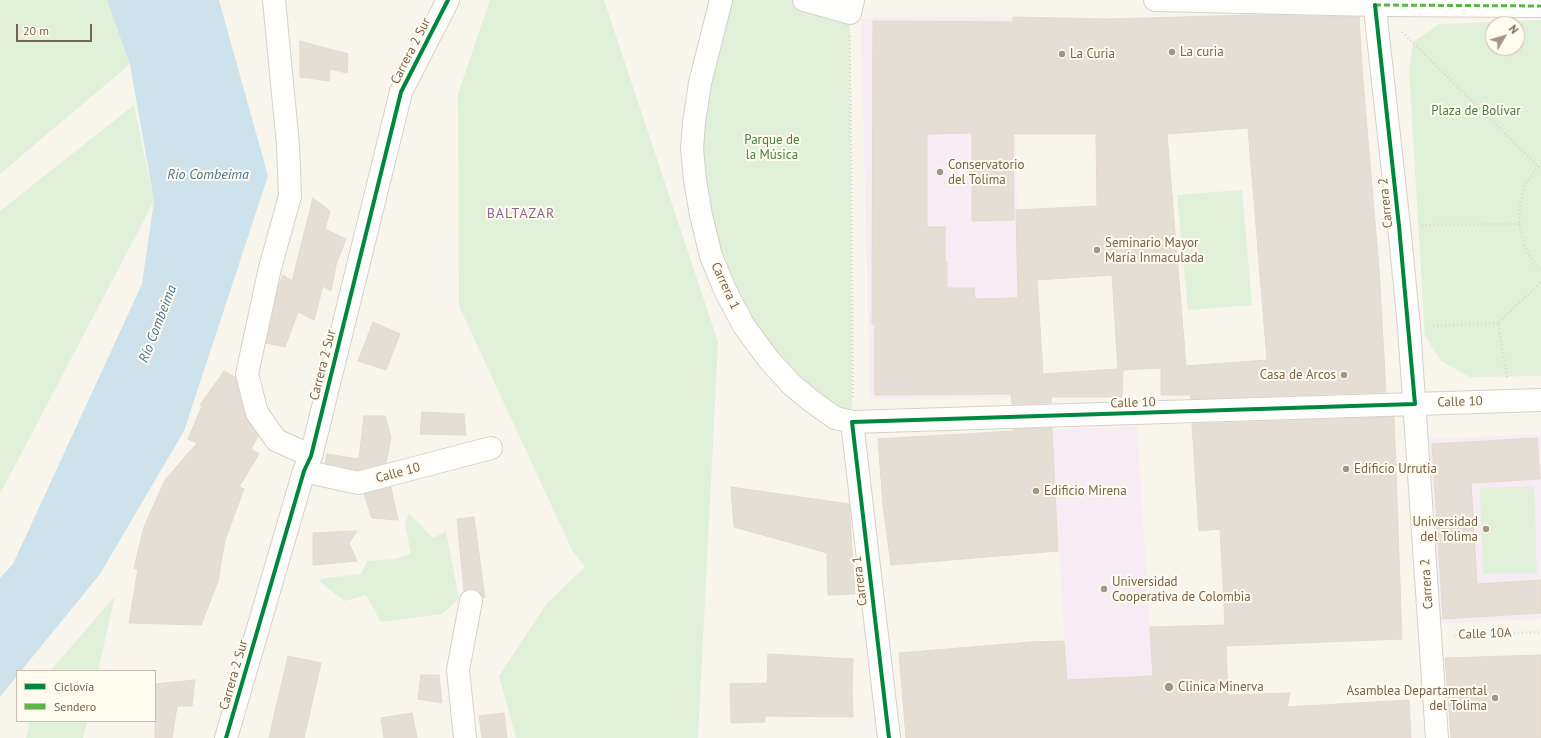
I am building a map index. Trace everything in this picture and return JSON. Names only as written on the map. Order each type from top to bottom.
[{"type":"street","name":"Calle 10","points":[[274,0],[288,145],[290,196],[270,268],[247,374],[258,413],[276,440],[307,463],[358,483],[491,448]]},
{"type":"street","name":"Carrera 2 Sur","points":[[226,738],[307,463],[401,92],[448,0]]},
{"type":"street","name":"Carrera 1","points":[[720,0],[700,83],[694,122],[692,149],[695,180],[701,215],[711,256],[725,290],[744,326],[769,360],[791,384],[835,418],[852,422],[889,738]]},
{"type":"street","points":[[804,0],[851,7]]},
{"type":"street","points":[[1155,0],[1375,2],[1541,6]]},
{"type":"street","name":"Carrera 2","points":[[1375,2],[1409,328],[1438,738]]},
{"type":"street","name":"Calle 10","points":[[852,422],[1541,400]]},
{"type":"street","points":[[465,738],[458,670],[471,601]]},
{"type":"path","points":[[1375,2],[1541,169]]},
{"type":"path","points":[[851,7],[852,422]]},
{"type":"path","points":[[1541,163],[1526,183],[1520,203],[1519,224],[1524,244],[1533,262],[1541,271]]},
{"type":"path","points":[[1399,226],[1519,224]]},
{"type":"path","points":[[1409,328],[1498,323],[1541,282]]},
{"type":"path","points":[[1498,323],[1511,400]]},
{"type":"shaded area","name":"Conservatorio del Tolima","points":[[1013,17],[1021,397],[870,399],[861,18]]},
{"type":"shaded area","name":"Universidad Cooperativa de Colombia","points":[[1137,426],[1153,676],[1067,680],[1052,430]]},
{"type":"shaded area","name":"Universidad del Tolima","points":[[1541,434],[1541,619],[1435,624],[1426,439]]},
{"type":"green space","points":[[0,0],[142,0],[130,64],[0,174]]},
{"type":"green space","points":[[490,0],[604,0],[718,342],[698,738],[516,738],[499,676],[547,603],[585,567],[572,550],[459,306],[458,94]]},
{"type":"green space","name":"Parque de la Música","points":[[721,0],[804,0],[850,13],[852,422],[810,400],[725,290],[694,122]]},
{"type":"green space","name":"Plaza de Bolívar","points":[[1541,20],[1541,376],[1470,377],[1441,361],[1425,336],[1409,70],[1413,42],[1439,24],[1485,22],[1485,56],[1525,56],[1525,21]]},
{"type":"green space","points":[[134,105],[154,201],[0,494],[0,211]]},
{"type":"green space","points":[[1242,190],[1252,305],[1188,310],[1177,195]]},
{"type":"green space","points":[[1534,486],[1537,573],[1483,574],[1480,488]]},
{"type":"green space","points":[[409,513],[433,538],[446,531],[459,599],[442,614],[381,622],[366,595],[345,601],[318,579],[361,574],[367,561],[396,559],[411,553],[405,525]]},
{"type":"green space","points":[[115,596],[98,670],[51,670]]},
{"type":"green space","points":[[30,722],[87,722],[83,738],[26,738]]},
{"type":"water","name":"Rio Combeima","points":[[107,0],[219,0],[268,176],[184,431],[100,574],[22,670],[16,670],[16,677],[0,697],[0,578],[13,564],[142,284],[154,201],[130,64]]},
{"type":"building","points":[[1254,15],[1359,17],[1379,269],[1386,392],[1191,399],[1190,395],[1161,395],[1161,368],[1123,370],[1122,397],[1051,397],[1051,403],[1012,404],[1011,394],[875,395],[875,324],[872,324],[873,21],[1013,22],[1013,17],[1109,19]],"holes":[[[1248,128],[1267,360],[1186,366],[1167,134]],[[972,133],[972,221],[1014,220],[1013,134],[1096,134],[1097,206],[1016,210],[1018,298],[975,299],[974,288],[947,288],[945,227],[927,227],[927,134]],[[1112,275],[1118,369],[1043,374],[1037,280]]]},
{"type":"building","points":[[300,41],[348,54],[347,73],[330,69],[329,81],[300,77]]},
{"type":"building","points":[[313,198],[330,211],[325,229],[346,239],[336,265],[331,291],[323,286],[314,320],[298,312],[285,347],[266,343],[279,284],[283,275],[292,281]]},
{"type":"building","points":[[373,322],[400,334],[386,370],[358,361]]},
{"type":"building","points":[[224,371],[235,377],[245,416],[258,436],[251,449],[259,454],[239,487],[244,489],[225,540],[218,581],[201,625],[129,623],[138,569],[134,568],[144,527],[165,480],[197,443],[188,439],[202,406],[200,405]]},
{"type":"building","points":[[422,412],[464,414],[466,435],[420,434]]},
{"type":"building","points":[[364,416],[385,416],[391,437],[386,463],[358,470],[325,463],[327,454],[359,459]]},
{"type":"building","points":[[1394,417],[1402,639],[1226,646],[1228,695],[1290,693],[1287,707],[1409,700],[1411,738],[906,738],[899,653],[1031,642],[1064,641],[1067,680],[1153,676],[1150,627],[1225,625],[1220,529],[1199,531],[1192,424]]},
{"type":"building","points":[[1052,428],[1058,551],[891,565],[883,505],[878,439],[1014,431],[1014,429]]},
{"type":"building","points":[[1537,438],[1540,479],[1471,483],[1477,584],[1541,580],[1541,613],[1443,619],[1432,444]]},
{"type":"building","points":[[391,487],[398,520],[372,518],[364,494]]},
{"type":"building","points":[[731,487],[849,504],[855,594],[828,595],[827,553],[734,527]]},
{"type":"building","points":[[474,517],[485,598],[479,591],[474,589],[467,589],[464,591],[457,519]]},
{"type":"building","points":[[357,531],[349,543],[357,561],[313,565],[313,533]]},
{"type":"building","points":[[768,654],[853,659],[853,717],[765,716],[765,722],[731,723],[730,684],[767,683]]},
{"type":"building","name":"Asamblea Departamental del Tolima","points":[[1541,655],[1541,738],[1451,738],[1445,658]]},
{"type":"building","points":[[288,656],[321,663],[304,738],[269,738]]},
{"type":"building","points":[[421,675],[439,675],[442,703],[418,699]]},
{"type":"building","points":[[195,680],[192,706],[177,706],[172,738],[155,738],[156,684]]},
{"type":"building","points":[[412,713],[417,738],[384,738],[381,718]]},
{"type":"building","points":[[504,713],[507,738],[482,738],[479,716]]},
{"type":"marked path","points":[[1375,5],[1541,6]]},
{"type":"cycle path","points":[[226,738],[304,471],[311,456],[401,92],[448,0]]},
{"type":"cycle path","points":[[889,738],[852,422],[1415,404],[1399,226],[1375,5]]},
{"type":"place","name":"La curia","points":[[1172,52]]},
{"type":"place","name":"La Curia","points":[[1062,54]]},
{"type":"place","name":"Conservatorio del Tolima","points":[[940,172]]},
{"type":"place","name":"Seminario Mayor María Inmaculada","points":[[1097,250]]},
{"type":"place","name":"Casa de Arcos","points":[[1344,375]]},
{"type":"place","name":"Edificio Urrutia","points":[[1346,469]]},
{"type":"place","name":"Edificio Mirena","points":[[1036,491]]},
{"type":"place","name":"Universidad del Tolima","points":[[1486,529]]},
{"type":"place","name":"Universidad Cooperativa de Colombia","points":[[1104,589]]},
{"type":"place","name":"Clinica Minerva","points":[[1169,687]]},
{"type":"place","name":"Asamblea Departamental del Tolima","points":[[1495,698]]},
{"type":"district","name":"BALTAZAR","points":[[521,214]]},
{"type":"water label","name":"Río Combeima","points":[[158,324]]}]
